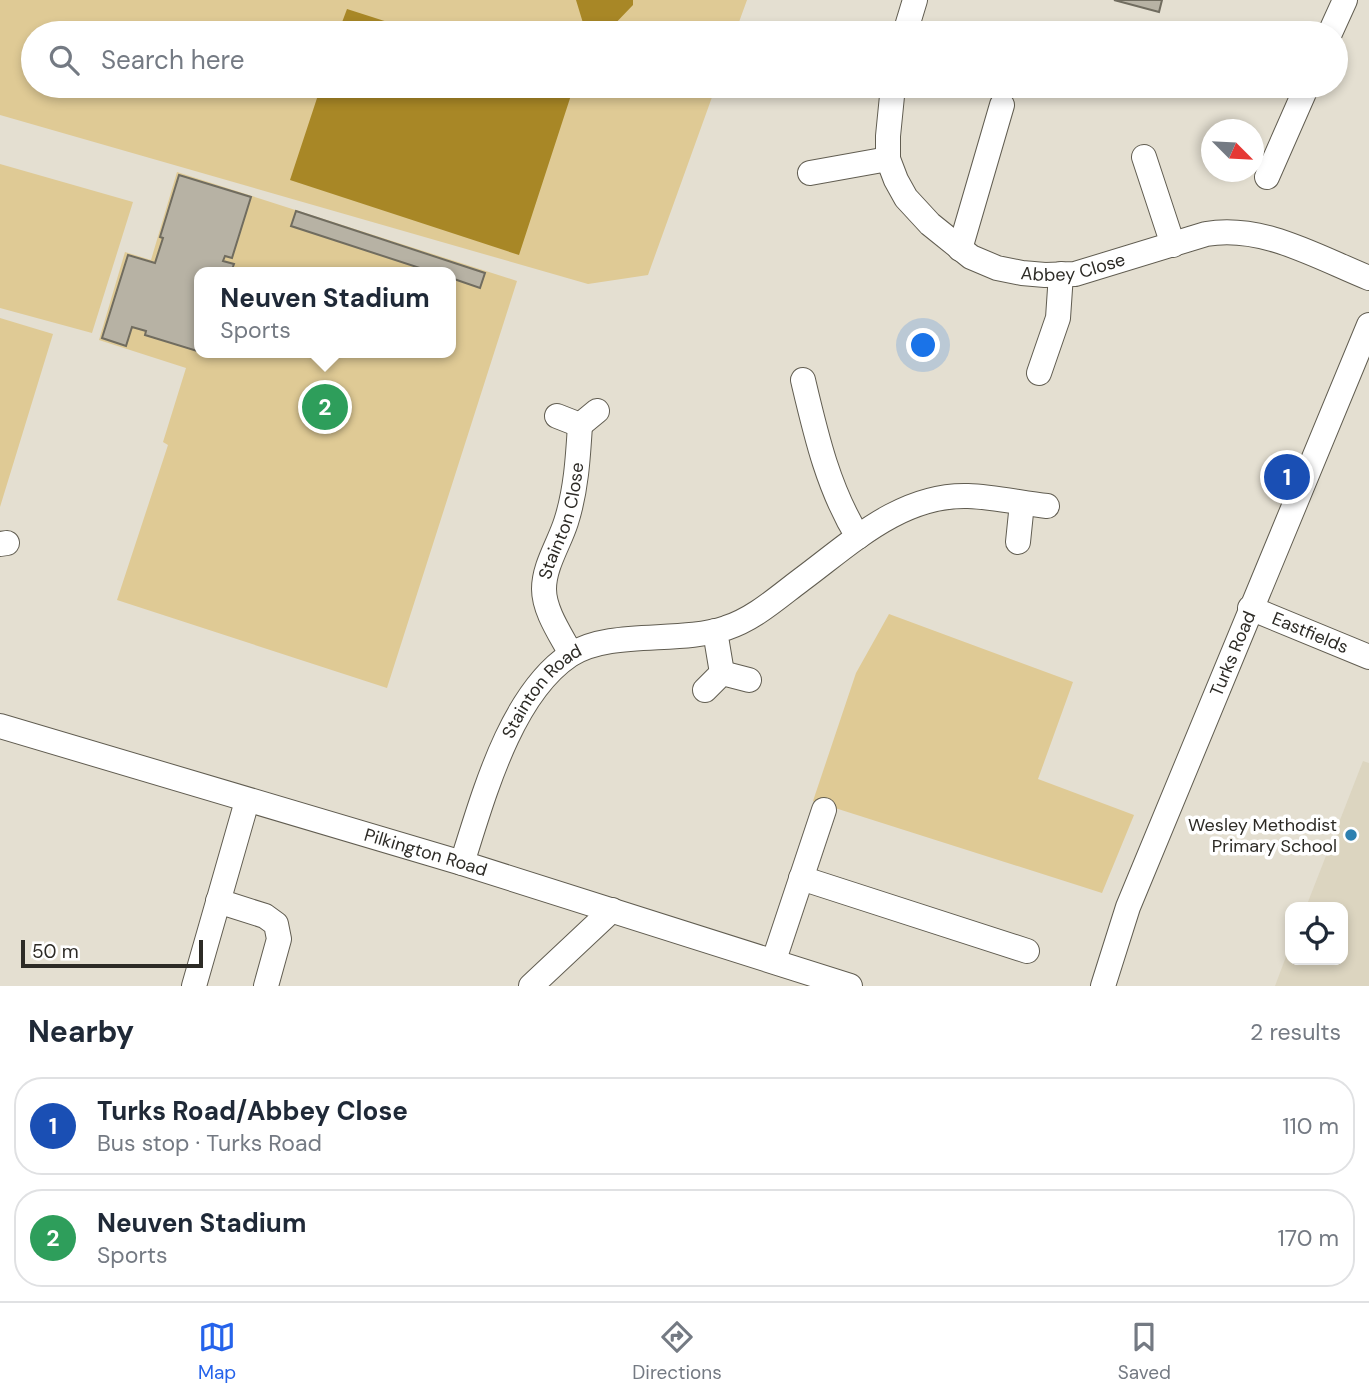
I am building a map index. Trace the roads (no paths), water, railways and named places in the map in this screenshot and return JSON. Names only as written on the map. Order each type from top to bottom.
[{"type":"street","points":[[909,21],[915,0]]},
{"type":"street","points":[[1335,21],[1345,0]]},
{"type":"street","name":"Abbey Close","points":[[891,98],[888,159],[905,198],[960,249],[997,268],[1034,274],[1060,274],[1101,267],[1225,231],[1249,232],[1270,238],[1369,278]]},
{"type":"street","points":[[1267,177],[1302,98]]},
{"type":"street","points":[[960,249],[1002,105]]},
{"type":"street","points":[[1144,157],[1173,245]]},
{"type":"street","points":[[810,173],[888,159]]},
{"type":"street","points":[[1039,373],[1058,318],[1060,274]]},
{"type":"street","name":"Turks Road","points":[[1103,986],[1128,907],[1369,325]]},
{"type":"street","points":[[803,380],[818,447],[824,491],[858,537]]},
{"type":"street","name":"Stainton Close","points":[[557,416],[588,418],[566,521],[545,576],[547,607],[571,654]]},
{"type":"street","name":"Stainton Road","points":[[462,863],[493,767],[511,729],[535,691],[571,654],[594,645],[701,635],[741,623],[884,519],[912,505],[967,496],[1034,505],[1018,542]]},
{"type":"street","name":"Eastfields","points":[[1250,608],[1369,657]]},
{"type":"street","points":[[715,631],[713,681],[749,680]]},
{"type":"street","name":"Pilkington Road","points":[[0,726],[462,863],[849,986]]},
{"type":"street","points":[[194,986],[247,801]]},
{"type":"street","points":[[774,960],[824,810]]},
{"type":"street","points":[[802,878],[1027,951]]},
{"type":"street","points":[[218,901],[265,916],[276,924],[279,939],[266,986]]},
{"type":"street","points":[[531,986],[612,910]]},
{"type":"place","name":"Neuven Stadium","points":[[325,407]]},
{"type":"place","name":"Turks Road/Abbey Close","points":[[1287,477]]},
{"type":"place","name":"Wesley Methodist Primary School","points":[[1351,835]]}]
